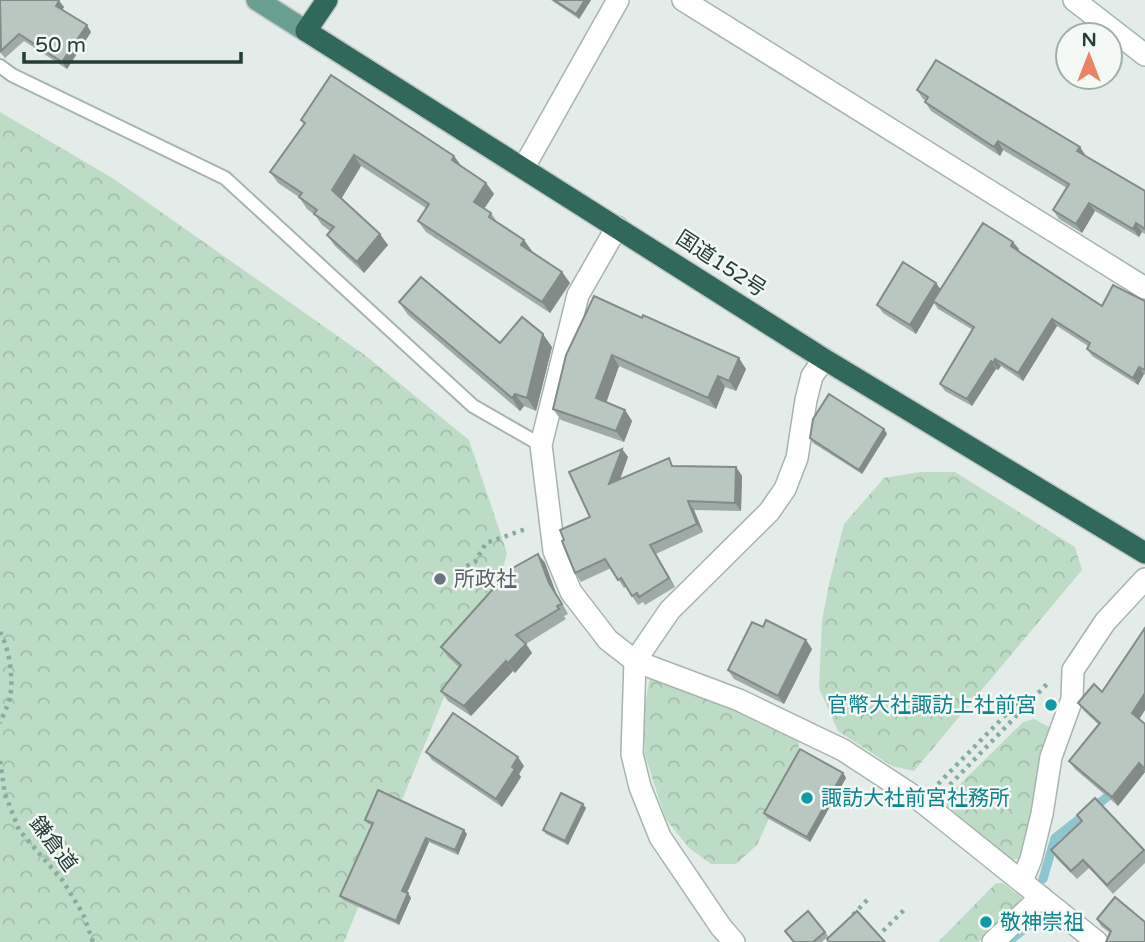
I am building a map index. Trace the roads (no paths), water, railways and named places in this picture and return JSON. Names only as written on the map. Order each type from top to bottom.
[{"type":"highway","points":[[306,31],[327,0]]},
{"type":"highway","name":"国道152号","points":[[306,31],[824,359],[1145,553]]},
{"type":"main road","points":[[257,0],[306,31]]},
{"type":"street","points":[[524,167],[618,0]]},
{"type":"street","points":[[683,0],[1145,288]]},
{"type":"street","points":[[1074,0],[1145,55]]},
{"type":"street","points":[[617,227],[578,295],[541,445],[554,551],[571,592],[608,640],[635,661],[739,700],[843,750],[925,804],[1097,942]]},
{"type":"street","points":[[734,942],[660,837],[640,787],[632,754],[635,661],[670,610],[769,512],[785,489],[797,458],[812,376],[824,359]]},
{"type":"street","points":[[1022,881],[1031,859],[1042,814],[1051,757],[1072,699],[1073,670],[1105,622],[1145,579]]},
{"type":"street","points":[[993,942],[1041,897]]},
{"type":"lane","points":[[0,66],[12,75],[225,178],[473,406],[541,445]]},
{"type":"waterway","points":[[1043,879],[1055,838],[1116,790]]},
{"type":"waterway","points":[[1008,942],[1038,918]]},
{"type":"place","name":"所政社","points":[[440,579]]},
{"type":"place","name":"官幣大社諏訪上社前宮","points":[[1051,705]]},
{"type":"place","name":"諏訪大社前宮社務所","points":[[807,798]]},
{"type":"place","name":"敬神崇祖","points":[[986,922]]}]
